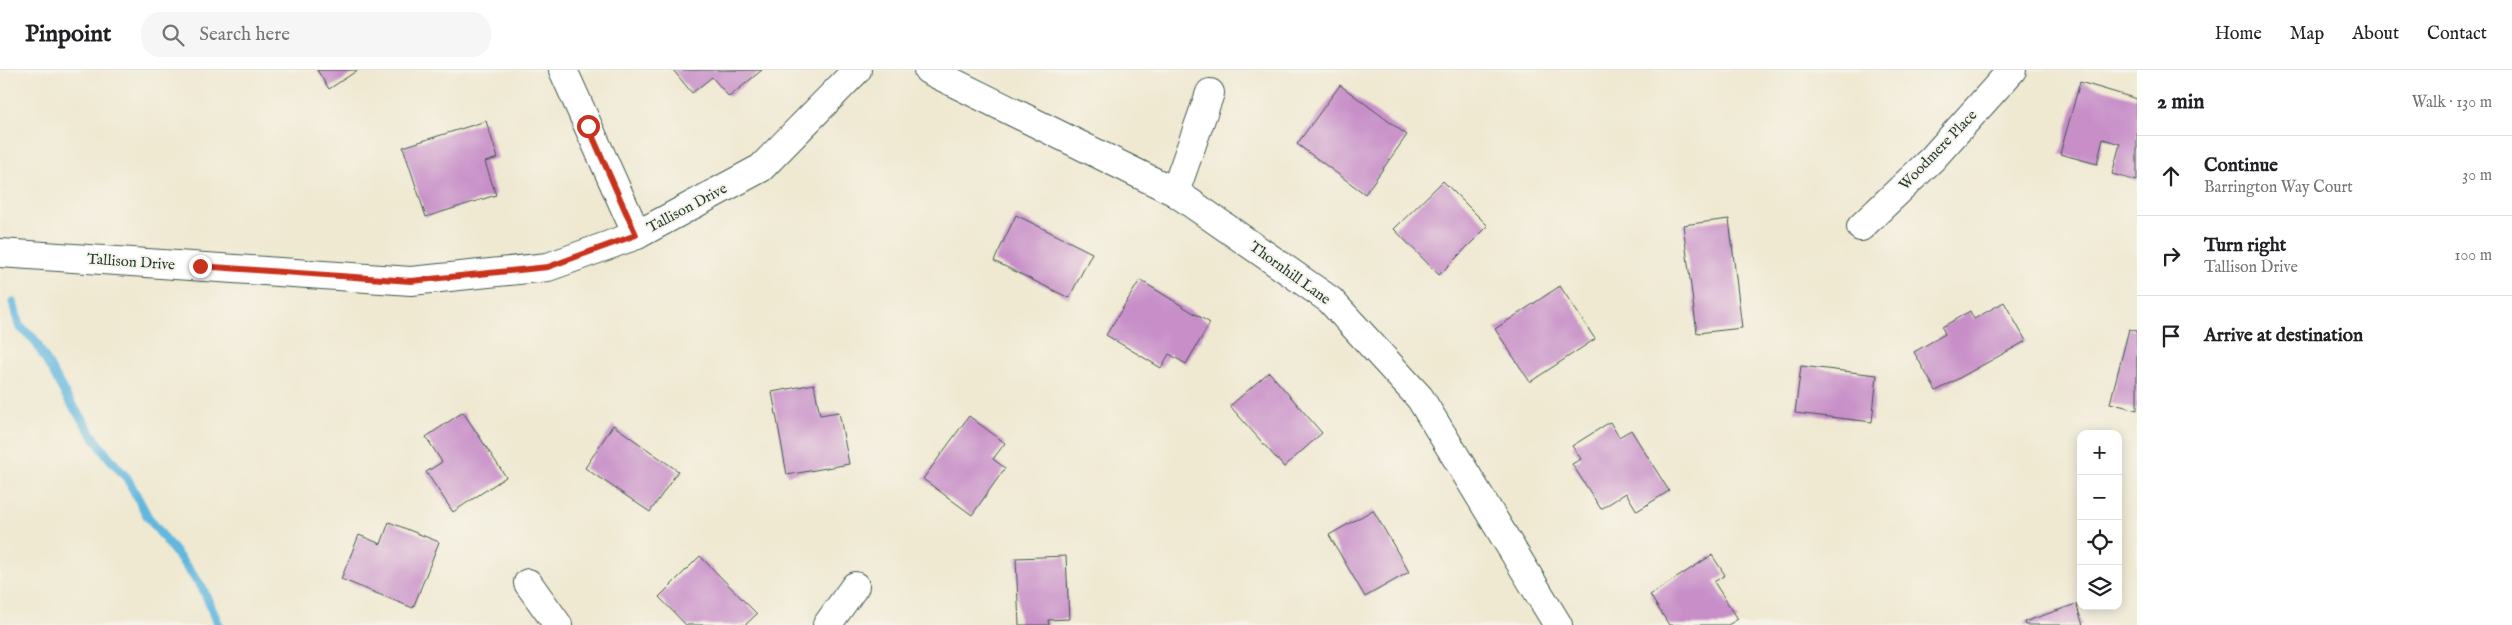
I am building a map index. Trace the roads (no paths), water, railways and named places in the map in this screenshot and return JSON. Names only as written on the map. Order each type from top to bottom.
[{"type":"street","points":[[563,70],[636,235]]},
{"type":"street","name":"Tallison Drive","points":[[0,254],[411,281],[548,267],[636,235],[761,168],[857,70]]},
{"type":"street","name":"Thornhill Lane","points":[[928,70],[1174,192],[1330,300],[1420,398],[1558,625]]},
{"type":"street","name":"Woodmere Place","points":[[1861,227],[1932,159],[2012,70]]},
{"type":"street","points":[[1174,192],[1210,93]]},
{"type":"street","points":[[528,583],[558,625]]},
{"type":"street","points":[[827,625],[855,586]]},
{"type":"waterway","points":[[13,302],[19,326],[34,339],[68,399],[105,453],[127,478],[148,517],[202,587],[219,625]]}]
